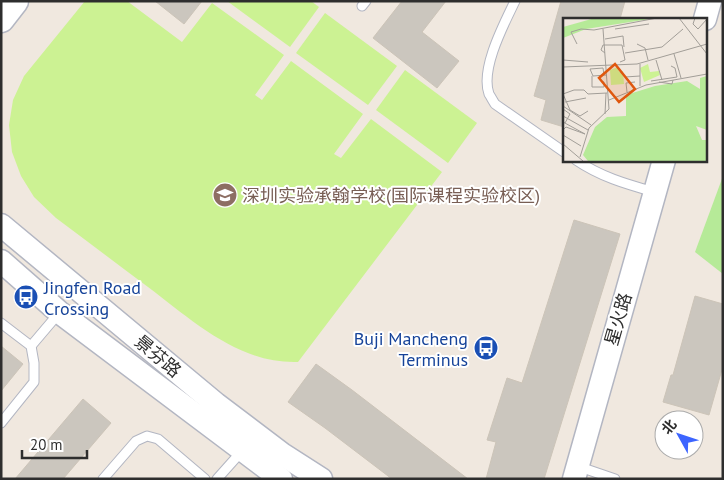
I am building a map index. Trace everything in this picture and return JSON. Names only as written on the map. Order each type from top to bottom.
[{"type":"main road","points":[[1,19],[15,1]]},
{"type":"street","points":[[705,18],[710,1]]},
{"type":"street","name":"星火路","points":[[575,472],[664,161]]},
{"type":"street","name":"景芬路","points":[[1,225],[216,404],[282,454],[321,479]]},
{"type":"street","name":"景芬路","points":[[1,261],[59,312],[281,479]]},
{"type":"lane","points":[[515,1],[495,43],[488,74],[489,93],[495,104],[563,151]]},
{"type":"lane","points":[[577,161],[593,172],[655,192]]},
{"type":"lane","points":[[31,346],[59,312]]},
{"type":"lane","points":[[1,324],[31,346],[34,363],[34,382],[1,423]]},
{"type":"lane","points":[[102,479],[136,440],[148,436],[158,439],[205,479]]},
{"type":"lane","points":[[217,479],[243,450]]},
{"type":"lane","points":[[575,472],[615,479]]},
{"type":"green space","name":"深圳实验承翰学校(国际课程实验校区)","points":[[85,1],[127,1],[182,42],[212,3],[284,55],[255,95],[262,100],[291,61],[363,114],[334,154],[341,158],[371,119],[442,172],[298,362],[276,361],[256,356],[236,348],[200,326],[56,218],[34,197],[21,176],[12,152],[9,125],[13,100],[24,76]]},
{"type":"green space","points":[[227,1],[311,1],[319,7],[290,47]]},
{"type":"green space","points":[[325,13],[397,66],[368,105],[296,53]]},
{"type":"green space","points":[[405,70],[477,123],[448,163],[376,110]]},
{"type":"green space","points":[[723,176],[723,274],[695,252]]},
{"type":"building","points":[[155,1],[202,1],[184,24]]},
{"type":"building","points":[[402,1],[446,1],[422,32],[459,61],[437,88],[373,38]]},
{"type":"building","points":[[561,1],[625,1],[620,18],[563,18],[563,127],[541,120],[546,100],[534,96]]},
{"type":"building","points":[[574,220],[620,234],[544,479],[486,479],[496,442],[487,440],[507,378],[522,383]]},
{"type":"building","points":[[695,296],[723,304],[723,366],[709,415],[704,414],[704,410],[691,410],[663,402],[671,375],[673,375]]},
{"type":"building","points":[[1,346],[23,364],[1,391]]},
{"type":"building","points":[[316,364],[468,479],[392,479],[288,402]]},
{"type":"building","points":[[83,399],[111,423],[63,479],[15,479]]},
{"type":"place","name":"深圳实验承翰学校(国际课程实验校区)","points":[[225,195]]},
{"type":"place","name":"Jingfen Road Crossing","points":[[26,297]]},
{"type":"place","name":"Buji Mancheng Terminus","points":[[486,348]]}]
